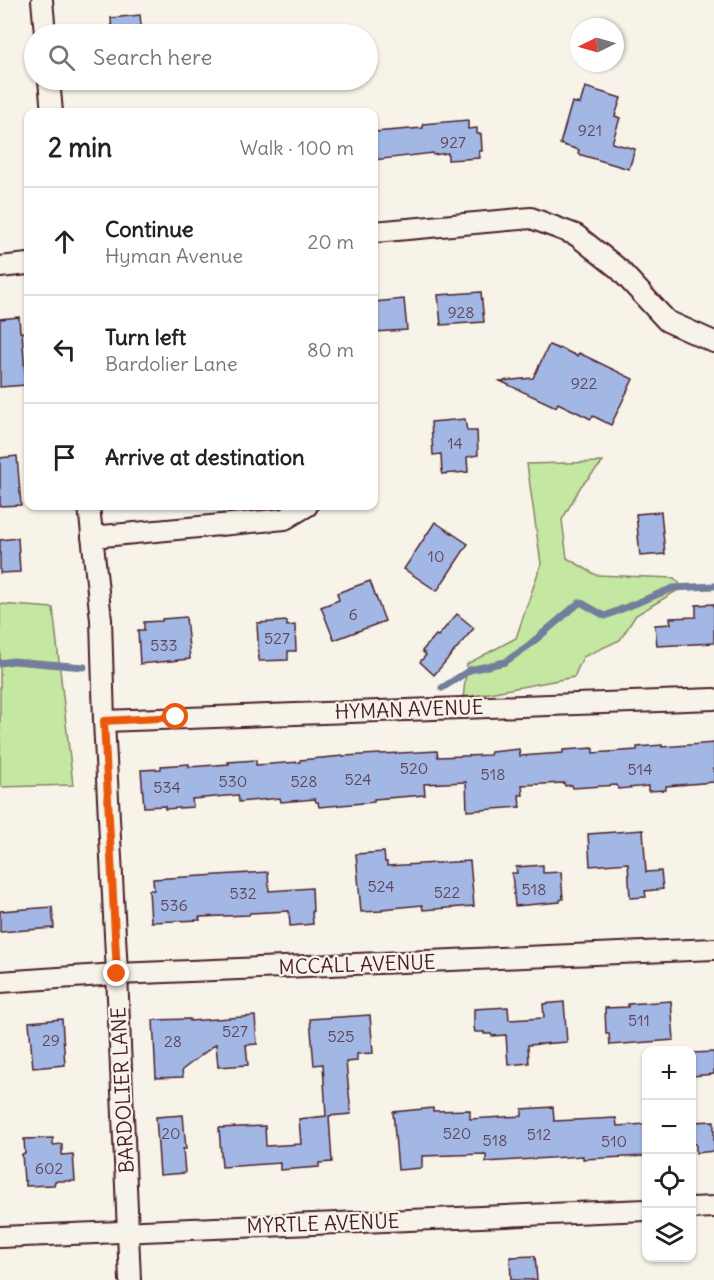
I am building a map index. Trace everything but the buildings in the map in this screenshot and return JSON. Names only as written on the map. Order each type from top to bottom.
[{"type":"street","points":[[42,0],[44,24]]},
{"type":"street","points":[[50,90],[52,108]]},
{"type":"street","points":[[378,232],[531,218],[576,235],[619,269],[667,321],[714,342]]},
{"type":"street","points":[[0,267],[24,264]]},
{"type":"street","name":"BARDOLIER LANE","points":[[89,510],[101,620],[130,1280]]},
{"type":"street","points":[[92,537],[285,519],[301,510]]},
{"type":"street","name":"HYMAN AVENUE","points":[[104,721],[714,699]]},
{"type":"street","name":"MCCALL AVENUE","points":[[0,982],[117,974],[714,949]]},
{"type":"street","points":[[696,1208],[714,1207]]},
{"type":"street","name":"MYRTLE AVENUE","points":[[0,1237],[642,1210]]},
{"type":"green space","points":[[603,462],[581,486],[562,520],[567,558],[596,575],[674,578],[683,587],[636,615],[620,640],[583,657],[574,677],[463,698],[467,664],[516,638],[541,564],[527,464]]},
{"type":"green space","points":[[0,604],[53,608],[73,785],[0,787]]},
{"type":"waterway","points":[[442,688],[470,670],[505,662],[528,646],[580,602],[605,616],[673,588],[714,586]]},
{"type":"waterway","points":[[0,663],[13,661],[84,667]]},
{"type":"route","points":[[117,974],[104,721],[176,717]]}]
